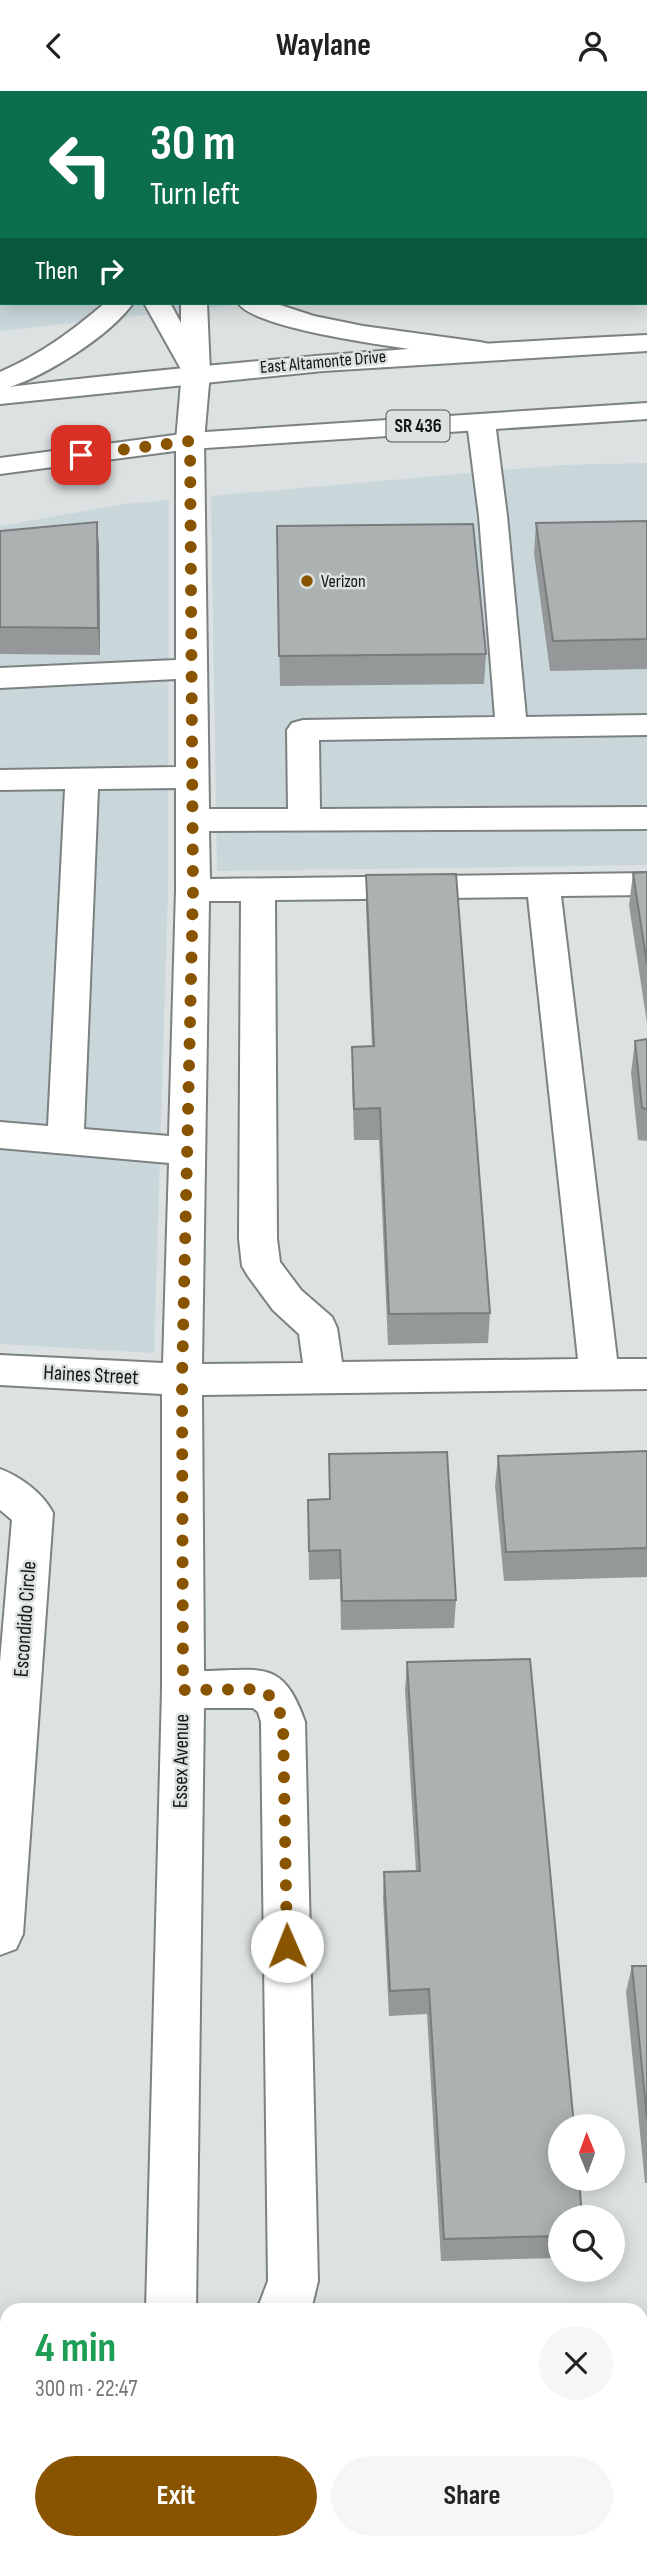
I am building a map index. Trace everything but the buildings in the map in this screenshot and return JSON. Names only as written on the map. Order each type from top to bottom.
[{"type":"street","points":[[0,382],[36,366],[77,341],[118,305]]},
{"type":"street","points":[[158,305],[196,372]]},
{"type":"street","name":"Essex Avenue","points":[[170,2303],[183,1690],[182,1380],[193,890],[190,441],[196,372],[194,305]]},
{"type":"street","points":[[256,305],[286,318],[319,326],[370,336],[480,350]]},
{"type":"street","name":"East Altamonte Drive","points":[[0,397],[196,372],[480,350],[647,343]]},
{"type":"street","name":"SR 436","points":[[0,466],[190,441],[647,411]]},
{"type":"street","points":[[481,422],[493,516],[511,727]]},
{"type":"street","points":[[0,678],[191,669]]},
{"type":"street","points":[[304,819],[303,730],[647,725]]},
{"type":"street","points":[[0,780],[192,777]]},
{"type":"street","points":[[65,1141],[82,779]]},
{"type":"street","points":[[192,820],[647,818]]},
{"type":"street","points":[[193,890],[647,884]]},
{"type":"street","points":[[543,885],[599,1375]]},
{"type":"street","points":[[258,889],[258,1239],[261,1266],[286,1300],[318,1328],[324,1379]]},
{"type":"street","points":[[0,1135],[187,1151]]},
{"type":"street","name":"Haines Street","points":[[0,1370],[182,1380],[647,1374]]},
{"type":"street","name":"Escondido Circle","points":[[0,1486],[33,1513],[0,1934]]},
{"type":"street","points":[[183,1690],[261,1689],[276,1701],[283,1722],[293,2281],[288,2303]]},
{"type":"shaded area","points":[[0,305],[237,305],[0,331]]},
{"type":"shaded area","points":[[647,463],[647,865],[217,871],[211,496],[562,465]]},
{"type":"shaded area","points":[[169,500],[168,891],[154,1353],[0,1344],[0,526],[125,504]]},
{"type":"place","name":"Verizon","points":[[307,581]]},
{"type":"route","points":[[81,455],[190,441],[193,890],[182,1380],[183,1690],[261,1689],[276,1701],[283,1722],[287,1946]]}]
